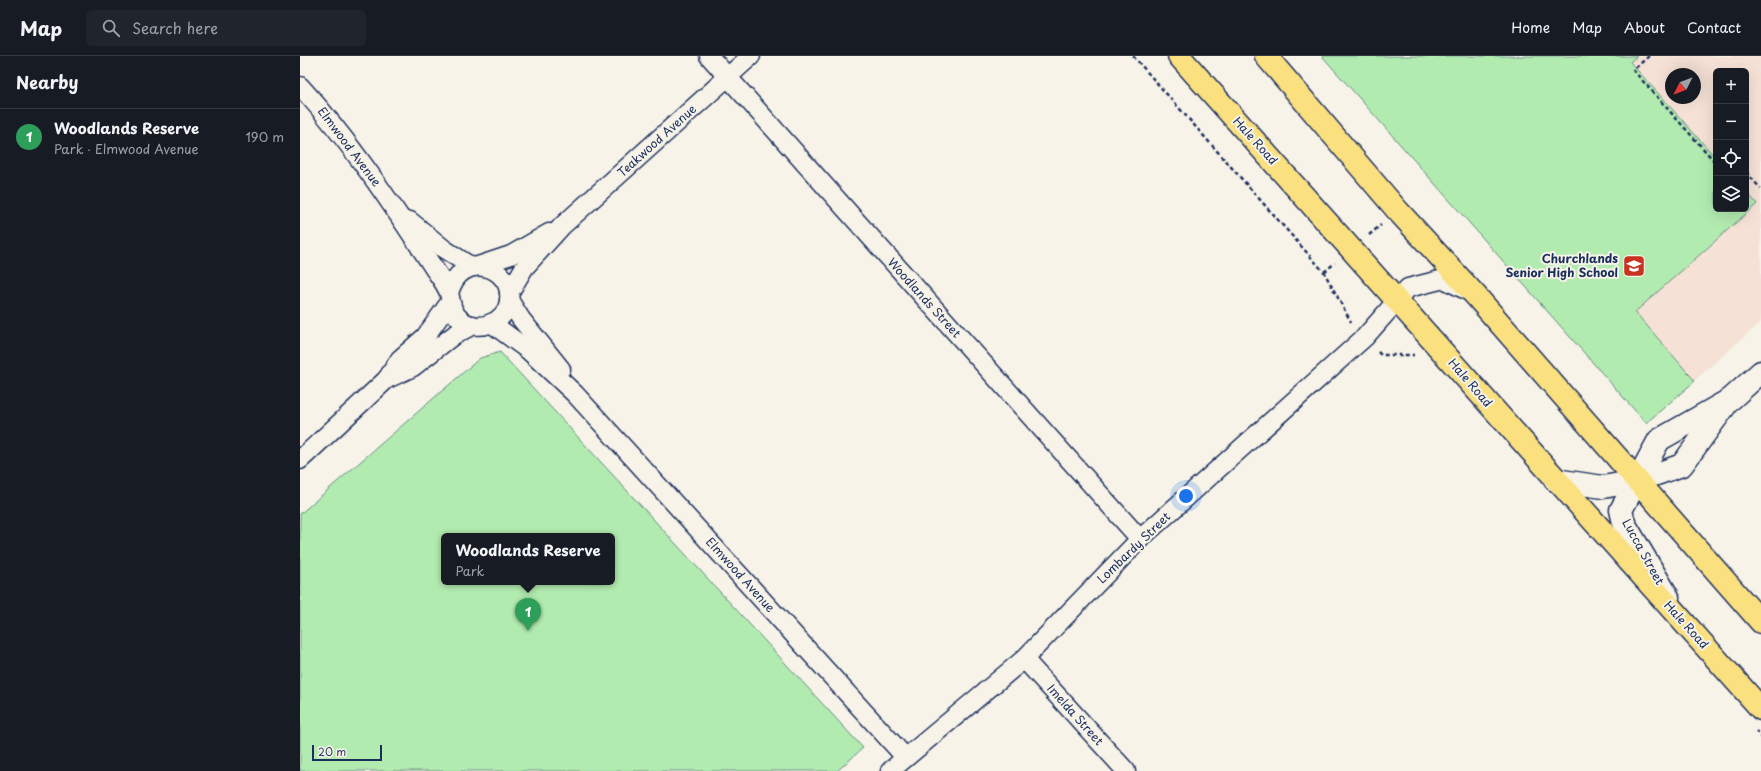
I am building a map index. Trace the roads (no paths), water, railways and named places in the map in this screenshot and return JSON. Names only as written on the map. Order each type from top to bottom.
[{"type":"main road","name":"Hale Road","points":[[1179,56],[1352,249],[1555,480],[1683,621],[1756,717]]},
{"type":"main road","points":[[1266,56],[1398,210],[1476,296],[1761,622]]},
{"type":"street","name":"Woodlands Street","points":[[709,56],[1140,539]]},
{"type":"street","name":"Teakwood Avenue","points":[[509,297],[524,268],[562,226],[751,56]]},
{"type":"street","name":"Elmwood Avenue","points":[[300,86],[328,118],[395,209],[440,277],[457,316],[462,321],[473,325]]},
{"type":"street","name":"Elmwood Avenue","points":[[395,209],[444,249],[475,266],[494,270],[504,280],[509,297],[521,319],[563,371],[575,394]]},
{"type":"street","name":"Teakwood Avenue","points":[[475,266],[511,255],[562,226]]},
{"type":"street","points":[[300,460],[388,379],[400,359],[425,337],[449,298],[454,279],[460,273],[475,266]]},
{"type":"street","name":"Lombardy Street","points":[[890,771],[1024,659],[1140,539],[1365,337],[1408,288],[1444,279],[1476,296]]},
{"type":"street","points":[[388,379],[413,367],[454,335],[473,325],[484,326],[491,323],[503,314],[509,297]]},
{"type":"street","name":"Elmwood Avenue","points":[[491,323],[528,350],[575,394],[905,757]]},
{"type":"street","name":"Lucca Street","points":[[1555,480],[1603,488],[1637,481],[1682,465],[1731,399],[1761,372]]},
{"type":"street","name":"Lucca Street","points":[[1683,621],[1624,523],[1621,510],[1659,440],[1731,399]]},
{"type":"street","name":"Imelda Street","points":[[1024,659],[1126,771]]},
{"type":"place","name":"Churchlands Senior High School","points":[[1634,266]]},
{"type":"place","name":"Woodlands Reserve","points":[[528,631]]}]
